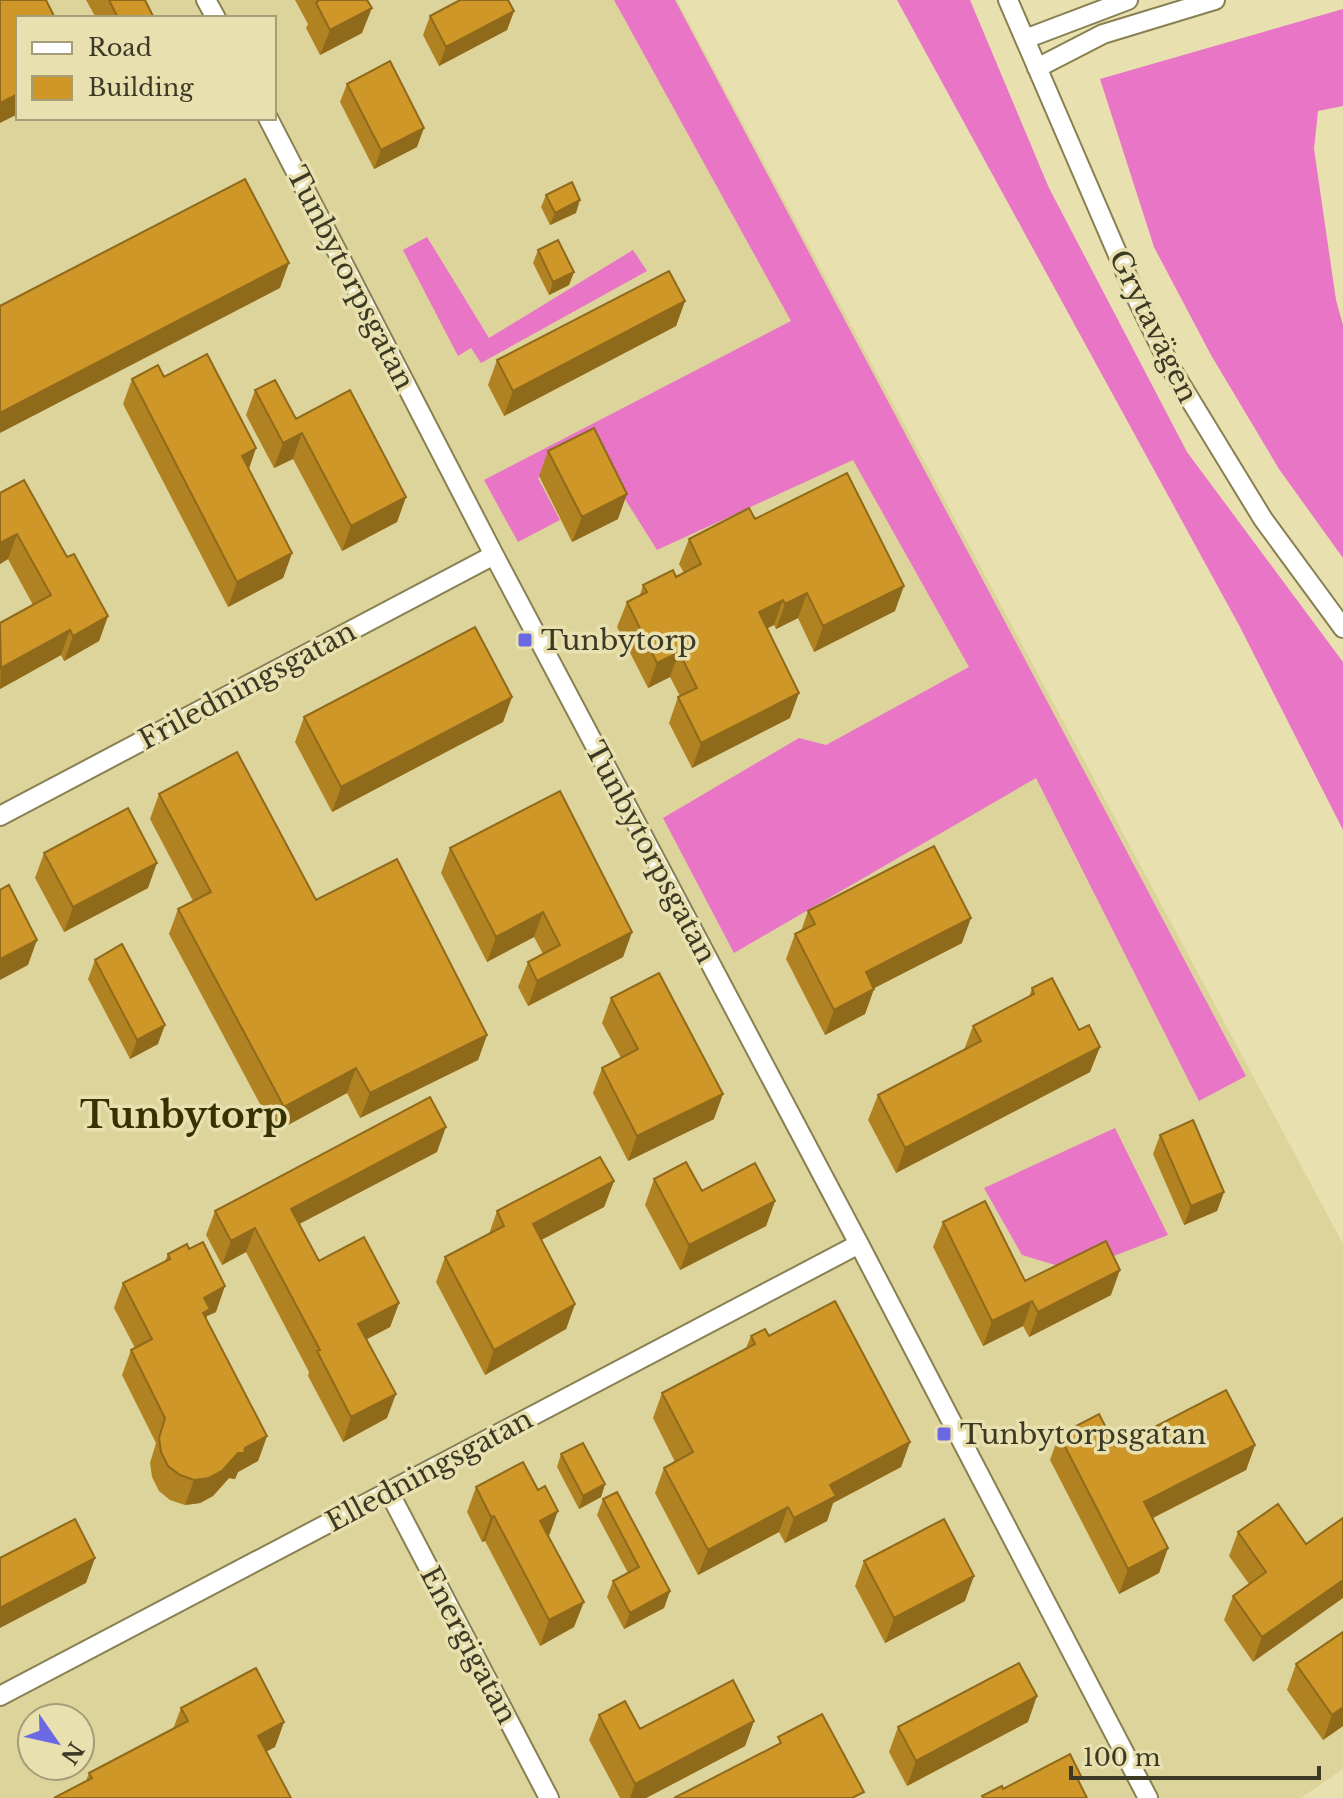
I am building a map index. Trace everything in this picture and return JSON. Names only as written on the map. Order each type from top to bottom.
[{"type":"street","name":"Grytavägen","points":[[1008,0],[1137,299],[1172,370],[1263,519],[1343,628]]},
{"type":"street","points":[[1025,39],[1128,0]]},
{"type":"street","points":[[1037,68],[1103,34],[1215,0]]},
{"type":"street","name":"Tunbytorpsgatan","points":[[269,120],[494,555],[1148,1798]]},
{"type":"street","name":"Friledningsgatan","points":[[0,816],[494,555]]},
{"type":"street","name":"Elledningsgatan","points":[[0,1696],[859,1244]]},
{"type":"street","name":"Energigatan","points":[[389,1492],[549,1798]]},
{"type":"shaded area","points":[[0,0],[677,0],[1343,1244],[1343,1769],[1301,1798],[0,1798]]},
{"type":"shaded area","points":[[614,0],[675,0],[1246,1076],[1199,1101],[1036,778],[734,953],[663,818],[799,738],[826,745],[969,667],[853,460],[657,550],[594,450],[538,478],[560,520],[518,542],[484,480],[791,321]]},
{"type":"shaded area","points":[[897,0],[970,0],[1049,188],[1187,452],[1343,662],[1343,830],[1240,627]]},
{"type":"shaded area","points":[[1343,9],[1343,106],[1318,111],[1314,149],[1336,300],[1343,325],[1343,558],[1279,469],[1211,355],[1154,247],[1100,79]]},
{"type":"shaded area","points":[[427,237],[489,338],[633,250],[647,271],[481,363],[471,348],[458,356],[403,250]]},
{"type":"shaded area","points":[[1115,1128],[1168,1235],[1075,1271],[1022,1255],[984,1188]]},
{"type":"building","points":[[0,0],[46,0],[54,16],[16,16],[16,95],[0,103]]},
{"type":"building","points":[[109,0],[145,0],[153,16],[117,16]]},
{"type":"building","points":[[318,0],[367,0],[372,8],[330,30],[316,3]]},
{"type":"building","points":[[460,0],[508,0],[514,11],[446,47],[430,16]]},
{"type":"building","points":[[390,61],[424,128],[381,150],[347,84]]},
{"type":"building","points":[[245,179],[289,263],[0,413],[0,306]]},
{"type":"building","points":[[572,182],[580,200],[555,213],[546,195]]},
{"type":"building","points":[[558,240],[574,272],[553,282],[538,250]]},
{"type":"building","points":[[669,271],[685,301],[513,391],[497,360]]},
{"type":"building","points":[[207,354],[256,448],[242,456],[292,553],[237,582],[132,379],[158,365],[164,377]]},
{"type":"building","points":[[275,380],[296,419],[350,390],[406,497],[351,526],[302,433],[283,443],[255,390]]},
{"type":"building","points":[[594,428],[627,494],[582,517],[548,451]]},
{"type":"building","points":[[847,473],[904,586],[823,626],[807,593],[759,612],[799,693],[701,743],[678,697],[697,688],[679,652],[657,663],[627,602],[647,592],[643,585],[673,570],[676,577],[701,564],[689,539],[749,508],[755,519]]},
{"type":"building","points":[[24,480],[67,557],[74,554],[108,616],[73,636],[70,630],[1,668],[0,623],[51,595],[17,534],[0,543],[0,493]]},
{"type":"building","points":[[475,627],[512,697],[341,787],[304,717]]},
{"type":"building","points":[[237,752],[316,900],[397,859],[487,1035],[370,1093],[356,1068],[284,1107],[178,909],[211,892],[159,794]]},
{"type":"building","points":[[560,791],[632,932],[537,981],[528,962],[560,945],[543,912],[496,937],[450,848]]},
{"type":"building","points":[[128,808],[157,863],[73,907],[44,853]]},
{"type":"building","points":[[934,846],[971,918],[866,972],[874,989],[834,1010],[795,934],[815,924],[808,911]]},
{"type":"building","points":[[9,885],[37,940],[0,959],[0,890]]},
{"type":"building","points":[[122,944],[165,1025],[137,1040],[95,960]]},
{"type":"building","points":[[659,973],[723,1094],[637,1136],[602,1068],[638,1049],[611,998]]},
{"type":"building","points":[[1052,978],[1079,1030],[1089,1025],[1100,1047],[905,1148],[878,1095],[981,1041],[973,1026],[1034,994],[1032,988]]},
{"type":"building","points":[[430,1097],[446,1127],[291,1209],[319,1261],[364,1237],[399,1303],[358,1324],[396,1394],[351,1417],[317,1351],[320,1350],[255,1228],[231,1241],[215,1211]]},
{"type":"building","points":[[1193,1120],[1224,1192],[1191,1206],[1160,1135]]},
{"type":"building","points":[[600,1157],[614,1181],[533,1224],[575,1304],[494,1350],[445,1257],[504,1226],[497,1211]]},
{"type":"building","points":[[686,1162],[702,1191],[755,1163],[775,1201],[689,1245],[654,1179]]},
{"type":"building","points":[[985,1201],[1025,1281],[1106,1241],[1120,1270],[1038,1312],[1032,1301],[992,1321],[943,1222]]},
{"type":"building","points":[[203,1242],[225,1286],[204,1298],[210,1309],[203,1313],[267,1436],[245,1448],[244,1453],[238,1453],[222,1471],[209,1478],[194,1480],[168,1466],[161,1452],[159,1438],[165,1418],[131,1350],[152,1339],[123,1283],[170,1259],[168,1254],[187,1244],[189,1249]]},
{"type":"building","points":[[835,1301],[910,1442],[830,1485],[836,1496],[794,1518],[788,1507],[708,1550],[664,1468],[693,1452],[662,1393],[755,1344],[751,1336],[765,1329],[769,1336]]},
{"type":"building","points":[[1226,1390],[1255,1445],[1144,1502],[1168,1548],[1128,1569],[1059,1435],[1099,1414],[1116,1447]]},
{"type":"building","points":[[583,1443],[605,1484],[583,1496],[561,1454]]},
{"type":"building","points":[[523,1462],[538,1490],[545,1486],[558,1511],[540,1521],[584,1602],[549,1620],[476,1487]]},
{"type":"building","points":[[617,1492],[670,1591],[630,1613],[613,1581],[639,1567],[603,1499]]},
{"type":"building","points":[[1278,1504],[1306,1544],[1343,1518],[1343,1580],[1262,1637],[1233,1596],[1266,1572],[1238,1532]]},
{"type":"building","points":[[75,1519],[95,1558],[0,1608],[0,1558]]},
{"type":"building","points":[[944,1519],[974,1576],[894,1618],[864,1561]]},
{"type":"building","points":[[1343,1632],[1343,1707],[1332,1715],[1296,1664]]},
{"type":"building","points":[[1019,1663],[1037,1696],[916,1761],[898,1727]]},
{"type":"building","points":[[256,1668],[284,1722],[258,1736],[291,1798],[54,1798],[84,1782],[96,1782],[96,1769],[188,1721],[181,1708]]},
{"type":"building","points":[[733,1680],[754,1721],[635,1784],[599,1715],[625,1701],[640,1729]]},
{"type":"building","points":[[822,1714],[864,1792],[852,1798],[674,1798],[781,1743],[778,1737]]},
{"type":"building","points":[[1070,1754],[1082,1778],[1078,1780],[1087,1798],[982,1796],[1002,1786],[1003,1789]]},
{"type":"place","name":"Tunbytorp","points":[[525,640]]},
{"type":"place","name":"Tunbytorpsgatan","points":[[944,1434]]},
{"type":"district","name":"Tunbytorp","points":[[184,1115]]}]
